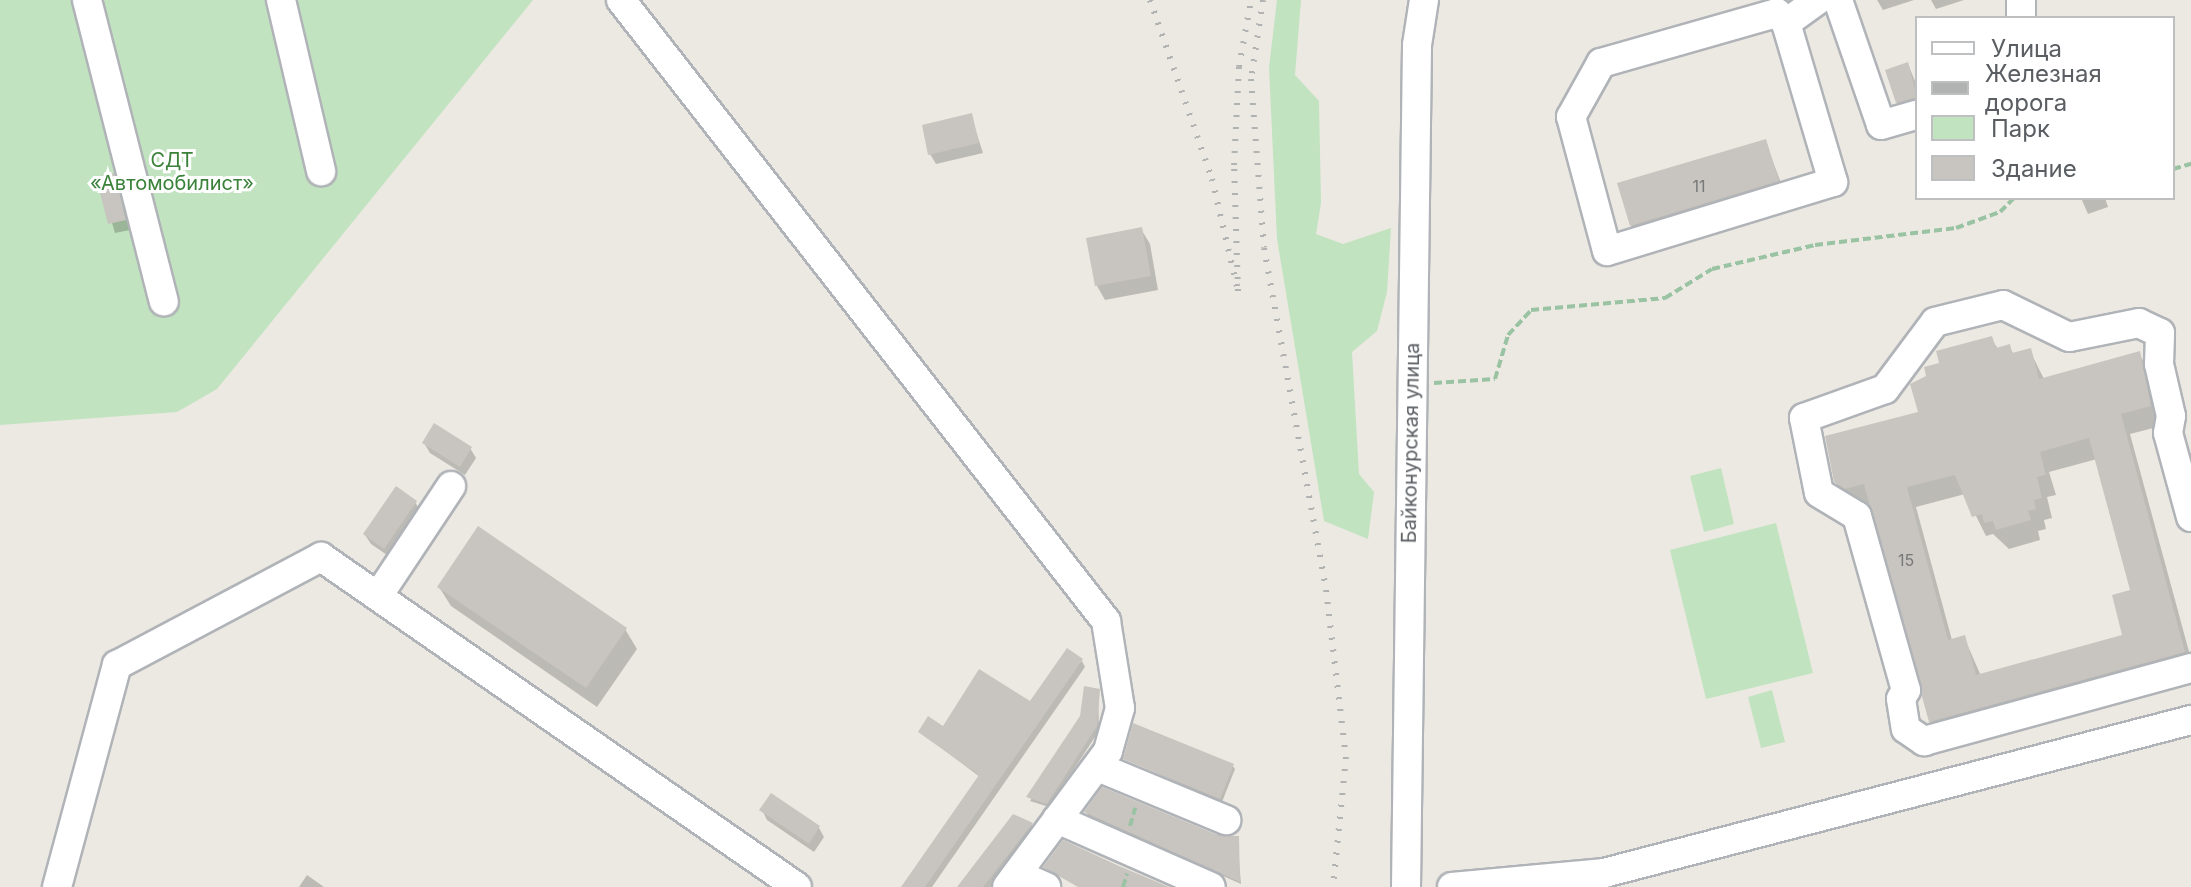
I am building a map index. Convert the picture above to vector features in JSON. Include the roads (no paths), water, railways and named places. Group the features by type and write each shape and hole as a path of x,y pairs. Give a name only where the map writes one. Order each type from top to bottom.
{"street":[{"path":"87,0 164,301"},
{"path":"281,0 321,171"},
{"path":"621,0 1077,577 1106,621 1120,708 1098,767 1012,880 1046,887"},
{"name":"Байконурская улица","path":"1406,887 1417,45 1424,0"},
{"path":"1786,23 1818,0"},
{"path":"1838,0 1881,125 1915,116"},
{"path":"1777,13 1786,23 1833,182 1607,251 1571,117 1601,63 1777,13"},
{"path":"2191,517 2168,433 2171,416 2159,364 2160,333 2139,323 2069,337 2003,305 1935,322 1885,389 1804,418 1819,493 1857,516 1906,690 1901,699 1906,729 1924,741 2191,668"},
{"path":"378,596 451,486"},
{"path":"57,887 117,665 321,557 797,887"},
{"path":"1452,887 1604,873 2191,720"},
{"path":"1098,767 1226,820"},
{"path":"1057,819 1211,887"}],"railway":[{"path":"1150,0 1212,179 1238,291 1234,165 1239,67 1251,0"},
{"path":"1263,0 1251,79 1264,248 1326,590 1346,757 1333,887"}],"park label":[{"name":"СДТ «Автомобилист»","path":"172,172"}]}
